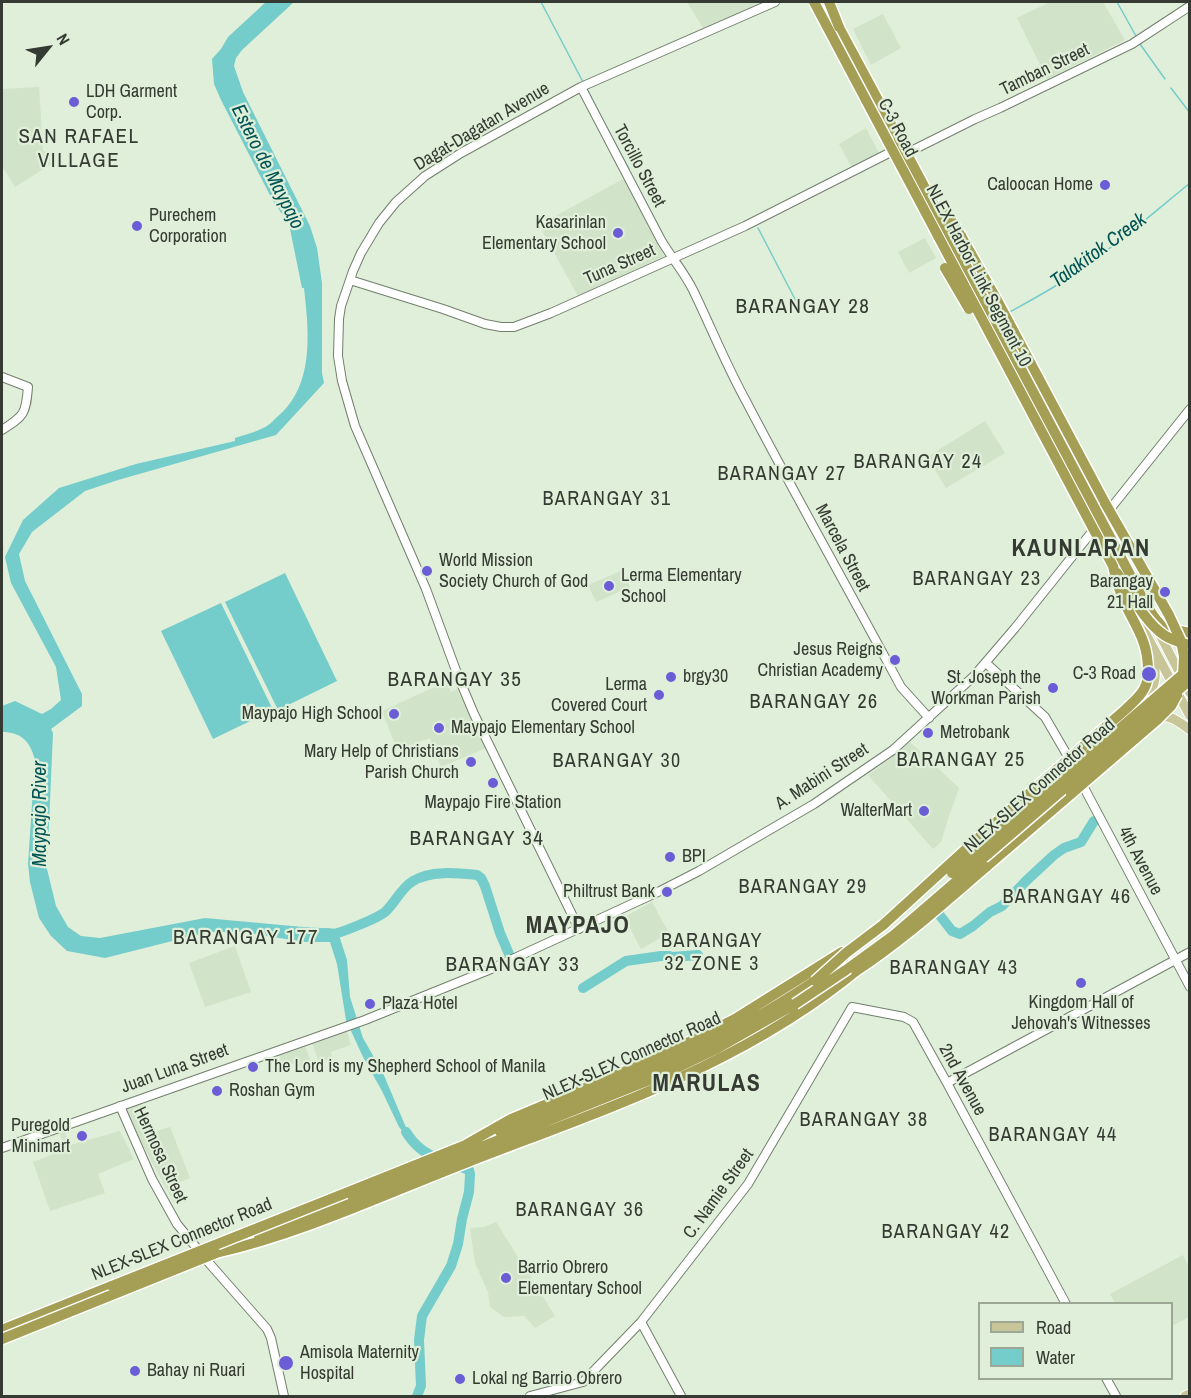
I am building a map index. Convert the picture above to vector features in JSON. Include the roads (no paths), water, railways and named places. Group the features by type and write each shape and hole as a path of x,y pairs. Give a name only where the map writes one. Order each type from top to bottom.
{"highway":[{"name":"NLEX Harbor Link Segment 10","path":"813,2 1113,566"},
{"name":"NLEX Harbor Link Segment 10","path":"828,2 839,27 1143,599 1155,615 1169,627 1190,633"},
{"path":"795,1004 831,986 873,959 920,923 1157,720 1171,706 1180,691 1184,674 1181,641 1169,615 1105,503 973,258 899,139"},
{"path":"945,267 984,335 1020,390"},
{"path":"1113,566 1135,601 1156,628 1164,635 1190,646"},
{"path":"815,981 846,953 883,925 986,831 1125,710 1144,689 1148,678 1145,646 1117,585 1113,566"},
{"path":"1143,602 1164,630 1190,640"},
{"path":"1174,676 1190,663"},
{"name":"NLEX-SLEX Connector Road","path":"2,1330 609,1088 688,1054 740,1028 864,947 1190,668"},
{"name":"NLEX-SLEX Connector Road","path":"2,1339 664,1074 718,1048 795,1004 901,929 1186,688"},
{"path":"467,1144 511,1119 658,1057 735,1019 810,973 869,935 954,867 1072,764"},
{"path":"216,1253 281,1236 643,1094 749,1044 848,978 1080,779"}],"main road":[{"name":"C-3 Road","path":"813,2 1022,395 1146,635 1174,676 1186,688 1189,715"},
{"name":"C-3 Road","path":"828,2 1101,518 1143,602 1174,676"},
{"name":"A. Mabini Street","path":"359,1022 512,960 646,898 699,871 787,820 869,768 929,718 986,663 1190,410"},
{"path":"1144,703 1155,683 1156,670 1146,635"},
{"path":"1072,764 1174,676"},
{"path":"1080,779 1186,688"},
{"path":"1146,722 1166,716 1177,720 1190,730"},
{"name":"Juan Luna Street","path":"2,1148 359,1022"},
{"path":"1185,1396 1190,1394"}],"street":[{"name":"Dagat-Dagatan Avenue","path":"579,929 474,714 426,589 355,426 342,381 338,356 341,306 361,253 379,223 406,192 425,176 461,153 580,87 775,2"},
{"name":"Tamban Street","path":"909,152 1137,41 1190,6"},
{"name":"Torcillo Street","path":"580,87 672,258"},
{"name":"Tuna Street","path":"350,280 488,325 514,327 551,313 759,219 891,152"},
{"name":"Marcela Street","path":"672,258 692,288 745,400 894,675 929,718"},
{"path":"2,376 28,387 27,402 22,416 2,430"},
{"name":"4th Avenue","path":"986,663 1037,709 1051,727 1190,987"},
{"path":"947,1083 1190,952"},
{"name":"2nd Avenue","path":"852,1007 909,1019 913,1022 1065,1302"},
{"name":"C. Namie Street","path":"530,1396 584,1381 641,1322 748,1184 852,1007"},
{"name":"Hermosa Street","path":"120,1106 152,1179 177,1224 267,1329 284,1396"},
{"path":"641,1322 681,1396"},
{"path":"1107,1380 1116,1396"}],"water":[{"name":"Estero de Maypajo","path":"266,2 294,2 242,50 234,66 243,92 310,226 317,248 322,283 324,383 276,435 85,491 32,532 19,554 25,581 82,694 82,706 51,729 53,733 47,869 56,906 68,927 81,936 100,938 205,918 337,929 347,960 350,997 363,1038 383,1073 413,1144 399,1127 346,1020 337,964 330,942 305,942 241,932 208,932 105,958 67,951 51,936 39,918 28,864 35,760 24,739 9,732 2,732 2,706 15,701 42,714 61,700 56,667 11,583 5,557 23,520 59,488 136,464 235,441 235,438 255,432 271,423 289,405 298,391 303,375 308,340 304,288 302,288 289,224 273,201 214,84 212,59 228,37"},
{"path":"285,573 337,681 278,710 225,602"},
{"path":"221,603 273,710 213,739 161,631"}],"waterway":[{"path":"541,2 583,82"},
{"path":"1117,2 1136,36"},
{"path":"1140,44 1165,79"},
{"path":"586,87 599,113"},
{"path":"1171,88 1190,113"},
{"path":"600,115 629,169"},
{"path":"633,178 662,233"},
{"name":"Talakitok Creek","path":"1008,313 1092,262 1190,183"},
{"path":"758,228 796,301"},
{"path":"938,913 952,931 960,934 1002,906 1054,855 1064,848 1081,842 1094,821"},
{"path":"325,933 338,933 381,915 405,888 420,878 444,873 477,875 485,886 509,954"},
{"path":"583,988 626,961 661,956 698,955"},
{"name":"Maypajo River","path":"406,1132 420,1148 439,1159"},
{"name":"Maypajo River","path":"417,1396 421,1386 419,1340 422,1316 451,1266 469,1192 469,1170 454,1164"}],"place":[{"name":"LDH Garment Corp.","path":"74,102"},
{"name":"Caloocan Home","path":"1105,185"},
{"name":"Purechem Corporation","path":"137,226"},
{"name":"Kasarinlan Elementary School","path":"618,233"},
{"name":"World Mission Society Church of God","path":"427,571"},
{"name":"Lerma Elementary School","path":"609,586"},
{"name":"Barangay 21 Hall","path":"1165,592"},
{"name":"Jesus Reigns Christian Academy","path":"895,660"},
{"name":"C-3 Road","path":"1149,674"},
{"name":"brgy30","path":"671,677"},
{"name":"St. Joseph the Workman Parish","path":"1053,688"},
{"name":"Lerma Covered Court","path":"659,695"},
{"name":"Maypajo High School","path":"394,714"},
{"name":"Maypajo Elementary School","path":"439,728"},
{"name":"Metrobank","path":"928,733"},
{"name":"Mary Help of Christians Parish Church","path":"471,762"},
{"name":"Maypajo Fire Station","path":"493,783"},
{"name":"WalterMart","path":"924,811"},
{"name":"BPI","path":"670,857"},
{"name":"Philtrust Bank","path":"667,892"},
{"name":"Kingdom Hall of Jehovah's Witnesses","path":"1081,983"},
{"name":"Plaza Hotel","path":"370,1004"},
{"name":"The Lord is my Shepherd School of Manila","path":"253,1067"},
{"name":"Roshan Gym","path":"217,1091"},
{"name":"Puregold Minimart","path":"82,1136"},
{"name":"Barrio Obrero Elementary School","path":"506,1278"},
{"name":"Amisola Maternity Hospital","path":"286,1363"},
{"name":"Bahay ni Ruari","path":"135,1371"},
{"name":"Lokal ng Barrio Obrero","path":"460,1379"}],"district":[{"name":"SAN RAFAEL VILLAGE","path":"79,149"},
{"name":"BARANGAY 28","path":"803,307"},
{"name":"BARANGAY 24","path":"918,463"},
{"name":"BARANGAY 27","path":"782,475"},
{"name":"BARANGAY 31","path":"607,500"},
{"name":"KAUNLARAN","path":"1081,550"},
{"name":"BARANGAY 23","path":"977,580"},
{"name":"BARANGAY 35","path":"455,680"},
{"name":"BARANGAY 26","path":"814,703"},
{"name":"BARANGAY 25","path":"961,761"},
{"name":"BARANGAY 30","path":"617,762"},
{"name":"BARANGAY 34","path":"477,839"},
{"name":"BARANGAY 29","path":"803,888"},
{"name":"BARANGAY 46","path":"1067,898"},
{"name":"MAYPAJO","path":"578,927"},
{"name":"BARANGAY 177","path":"246,938"},
{"name":"BARANGAY 32 ZONE 3","path":"712,954"},
{"name":"BARANGAY 33","path":"513,965"},
{"name":"BARANGAY 43","path":"954,969"},
{"name":"MARULAS","path":"707,1085"},
{"name":"BARANGAY 38","path":"864,1121"},
{"name":"BARANGAY 44","path":"1053,1136"},
{"name":"BARANGAY 36","path":"580,1211"},
{"name":"BARANGAY 42","path":"946,1233"}]}
